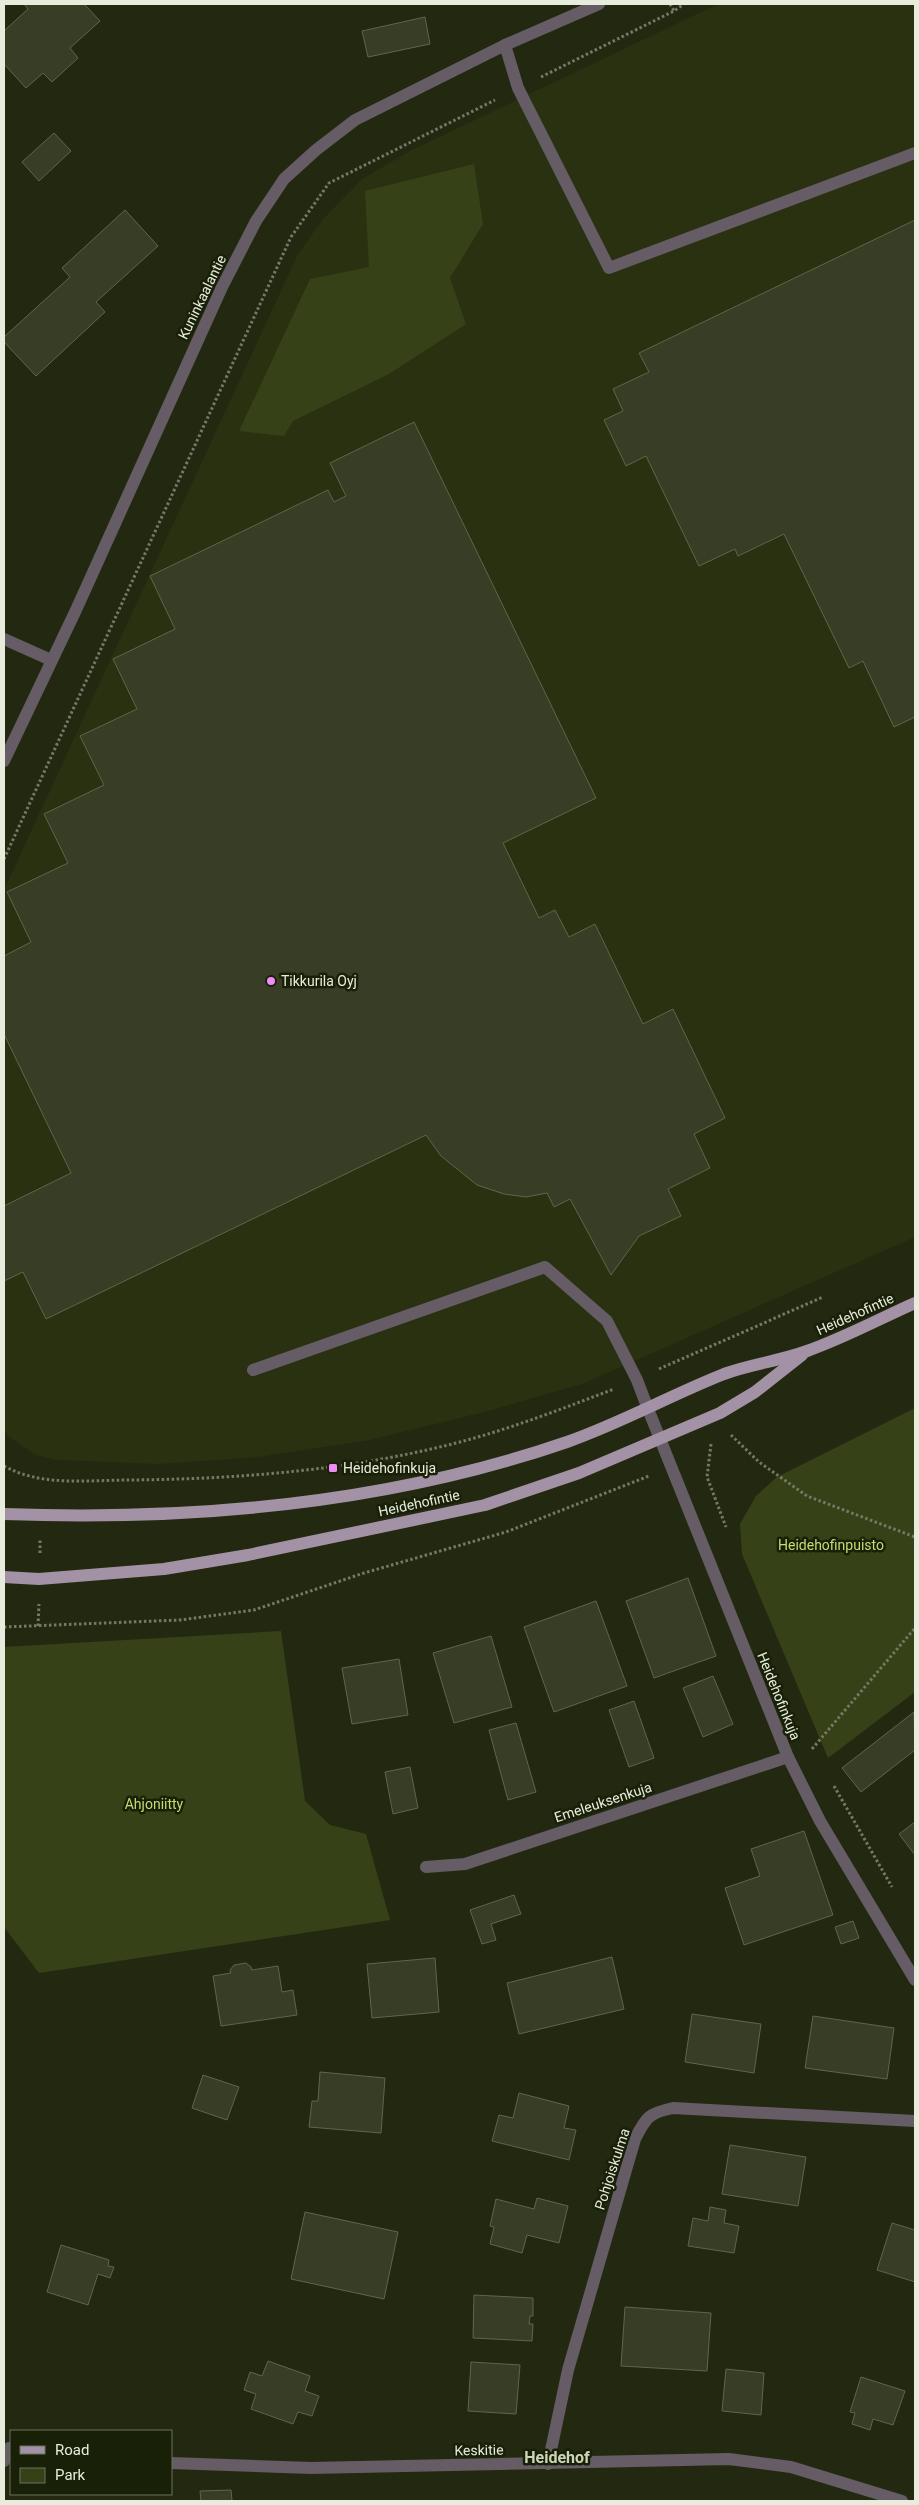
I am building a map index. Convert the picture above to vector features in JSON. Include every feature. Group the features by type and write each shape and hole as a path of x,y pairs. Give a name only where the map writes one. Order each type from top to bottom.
{"main road":[{"name":"Heidehofintie","path":"4,1514 41,1515 208,1511 318,1501 443,1478 567,1442 648,1409 706,1381 742,1367 806,1352 915,1303"},
{"name":"Heidehofintie","path":"4,1578 39,1579 164,1569 248,1555 485,1505 579,1473 661,1440 720,1413 755,1392 806,1352"}],"street":[{"name":"Kuninkaalantie","path":"4,761 76,610 222,287 256,221 284,179 316,150 355,120 505,45 599,4"},
{"path":"505,45 518,88 609,268 915,153"},
{"path":"4,640 51,660"},
{"name":"Heidehofinkuja","path":"253,1370 545,1267 607,1320 637,1380 788,1757 820,1820 915,1980"},
{"name":"Emeleuksenkuja","path":"426,1867 465,1864 788,1757"},
{"name":"Pohjoiskulma","path":"548,2464 568,2370 635,2139 644,2121 654,2112 673,2108 915,2122"},
{"path":"4,2461 8,2447"},
{"name":"Keskitie","path":"172,2463 311,2468 729,2459 791,2467 902,2501"}],"path":[{"path":"670,4 674,11"},
{"path":"4,859 290,237 329,183 674,11 684,4"},
{"path":"693,1353 823,1296"},
{"path":"4,1466 42,1481 192,1479 273,1474 333,1468 460,1442 555,1411"},
{"path":"730,1434 759,1462 807,1496 915,1538"},
{"path":"712,1444 707,1477 727,1530"},
{"path":"4,1627 180,1620 254,1610 364,1573 506,1532 590,1500"},
{"path":"812,1749 915,1628"},
{"path":"808,1740 817,1757"},
{"path":"832,1783 896,1893"}],"shaded area":[{"path":"718,4 915,4 915,1237 582,1384 488,1411 370,1440 258,1457 158,1464 57,1460 36,1455 9,1437 4,1429 4,890 297,256 322,220 362,179 410,151"}],"green space":[{"path":"474,164 483,224 450,278 466,324 389,374 293,421 284,436 239,431 310,279 369,267 365,191"},
{"name":"Heidehofinpuisto","path":"915,1408 915,1692 828,1758 742,1554 740,1524 756,1496 777,1477"},
{"name":"Ahjoniitty","path":"281,1631 305,1801 330,1825 366,1834 390,1920 39,1973 4,1927 4,1647"}],"building":[{"path":"24,4 87,4 85,5 100,21 70,48 78,58 52,82 43,73 26,88 4,64 4,31 28,9"},
{"path":"425,17 430,44 368,57 362,31"},
{"path":"54,133 71,151 39,181 22,162"},
{"path":"125,210 158,246 96,302 105,312 36,376 4,342 4,337 70,277 62,268"},
{"path":"915,220 915,717 894,727 863,661 849,668 784,534 738,556 735,549 699,566 646,456 626,466 604,420 623,411 613,389 649,372 639,353"},
{"path":"414,422 596,798 503,843 539,918 555,910 569,937 595,924 643,1024 673,1009 725,1118 694,1134 710,1168 668,1189 681,1216 639,1236 611,1275 570,1199 554,1207 547,1193 526,1197 504,1194 477,1185 441,1156 426,1135 46,1319 23,1272 4,1281 4,1206 71,1173 4,1034 4,956 31,942 7,892 68,863 44,814 104,785 80,736 137,709 113,659 175,629 150,576 328,490 334,502 346,496 330,463"},
{"path":"688,1578 716,1656 654,1678 626,1601"},
{"path":"596,1601 627,1686 554,1712 524,1627"},
{"path":"491,1636 512,1707 454,1723 433,1653"},
{"path":"399,1659 408,1715 352,1724 342,1668"},
{"path":"713,1676 733,1724 703,1737 683,1688"},
{"path":"634,1701 654,1758 629,1767 609,1710"},
{"path":"914,1712 915,1750 861,1792 842,1768"},
{"path":"516,1723 536,1792 508,1800 489,1730"},
{"path":"410,1767 418,1808 393,1814 385,1772"},
{"path":"915,1822 915,1855 899,1834"},
{"path":"804,1831 833,1915 744,1945 725,1888 760,1876 751,1849"},
{"path":"514,1895 521,1914 491,1924 496,1940 482,1944 470,1910"},
{"path":"853,1921 859,1938 841,1944 835,1927"},
{"path":"612,1957 624,2009 519,2034 507,1983"},
{"path":"435,1958 439,2012 372,2018 367,1964"},
{"path":"246,1963 252,1970 278,1966 282,1992 293,1990 297,2015 221,2026 213,1976 231,1973 230,1970 234,1965"},
{"path":"692,2014 761,2024 754,2073 685,2062"},
{"path":"813,2016 894,2028 887,2079 805,2068"},
{"path":"320,2072 385,2078 381,2133 309,2127 312,2101 318,2101"},
{"path":"203,2075 239,2087 227,2120 192,2108"},
{"path":"519,2093 569,2106 564,2128 576,2130 569,2160 492,2141 499,2115 513,2118"},
{"path":"730,2145 806,2157 798,2206 722,2194"},
{"path":"537,2198 568,2206 559,2243 527,2235 522,2253 490,2244 494,2227 490,2226 496,2199 534,2209"},
{"path":"710,2207 726,2210 724,2223 739,2226 734,2253 688,2246 693,2218 708,2221"},
{"path":"305,2212 398,2232 384,2299 291,2279"},
{"path":"892,2223 915,2230 915,2282 877,2270"},
{"path":"61,2245 109,2260 108,2266 114,2267 110,2278 98,2274 88,2305 47,2292"},
{"path":"474,2295 533,2298 533,2316 530,2316 529,2324 533,2324 532,2341 473,2338"},
{"path":"625,2307 711,2313 707,2371 621,2366"},
{"path":"268,2361 310,2376 305,2391 319,2396 312,2416 298,2412 293,2424 251,2409 256,2394 244,2390 250,2372 262,2376"},
{"path":"471,2362 520,2365 516,2414 468,2411"},
{"path":"726,2369 764,2373 761,2415 722,2411"},
{"path":"861,2377 905,2391 893,2425 873,2419 870,2430 852,2424 855,2413 850,2412"},
{"path":"231,2490 232,2501 201,2501 200,2491"}],"place":[{"name":"Tikkurila Oyj","path":"271,981"},
{"name":"Heidehofinkuja","path":"333,1468"}],"district":[{"name":"Heidehof","path":"557,2457"}]}
